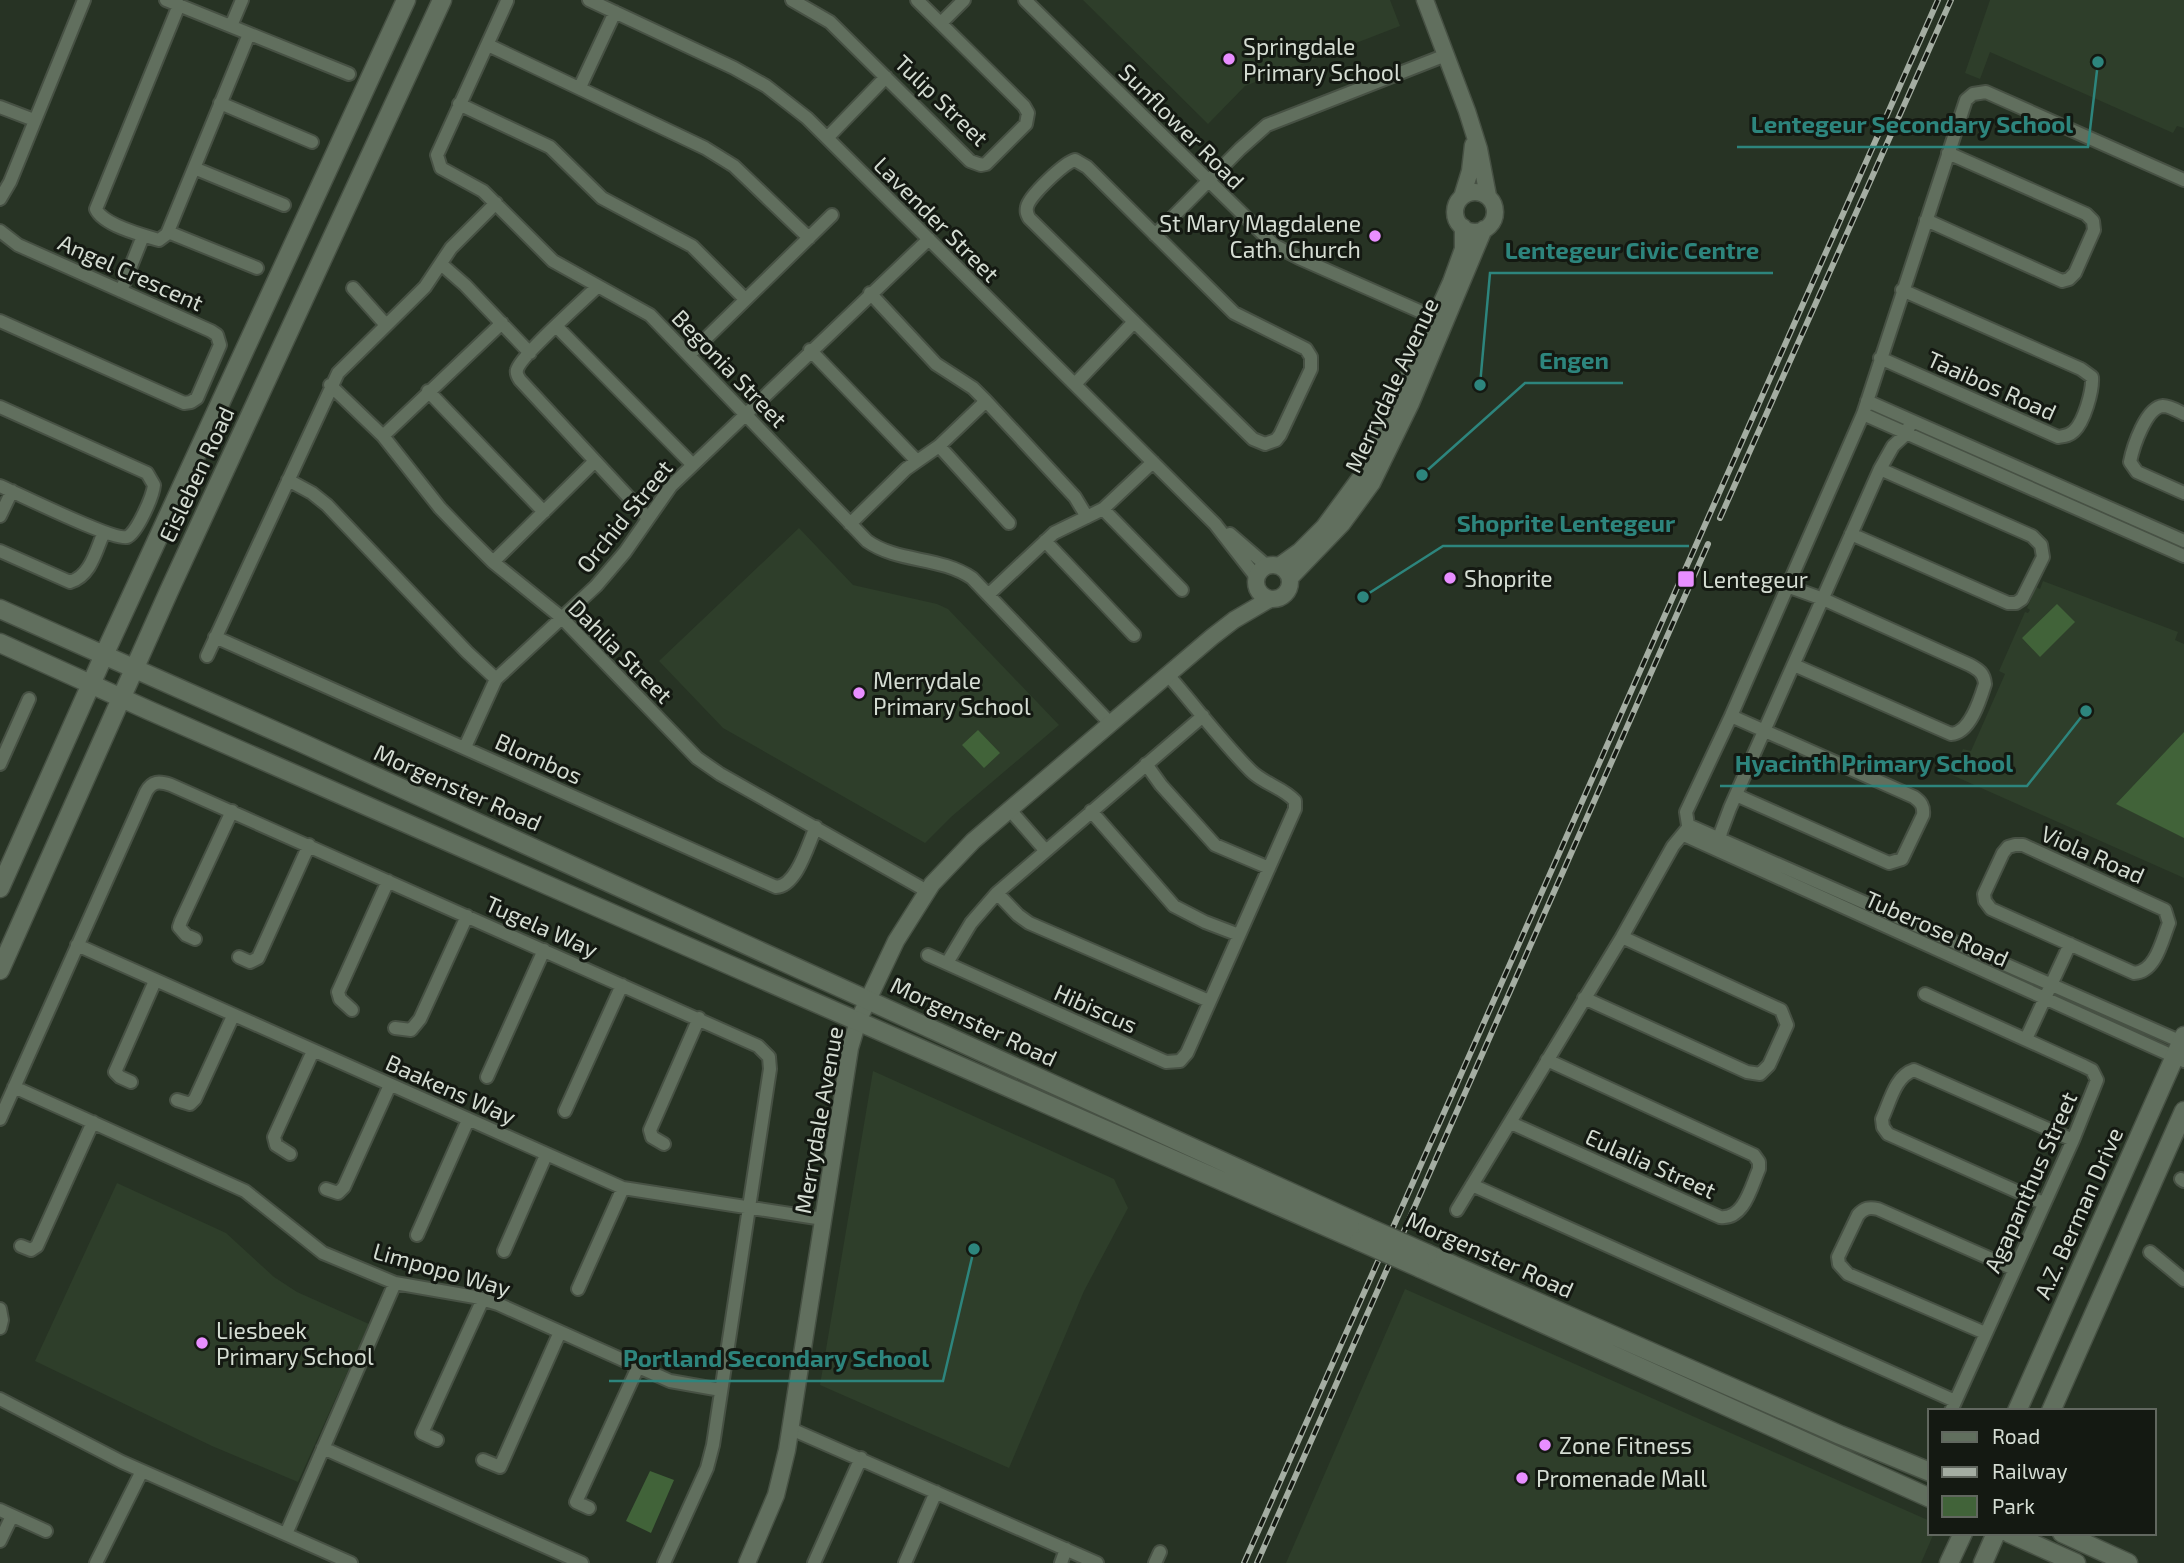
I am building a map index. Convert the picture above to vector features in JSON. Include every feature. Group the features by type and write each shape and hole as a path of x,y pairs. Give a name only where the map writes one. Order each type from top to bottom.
{"main road":[{"name":"Eisleben Road","path":"0,888 104,655 406,0"},
{"name":"Eisleben Road","path":"0,970 134,668 442,0"},
{"name":"Morgenster Road","path":"0,609 867,999 1363,1234"},
{"name":"Morgenster Road","path":"0,643 858,1021 1424,1261 1928,1497"},
{"name":"A.Z. Berman Drive","path":"2018,1409 2182,1048"},
{"path":"2052,1409 2184,1111"},
{"name":"Morgenster Road","path":"1424,1261 1928,1471"},
{"path":"1949,1563 1962,1535"},
{"path":"1983,1563 1995,1535"},
{"path":"2013,1535 2076,1563"},
{"path":"2066,1535 2128,1563"}],"street":[{"path":"0,199 10,181 83,0"},
{"path":"166,0 349,74"},
{"path":"231,26 242,0"},
{"name":"Lavender Street","path":"589,0 734,68 757,81 807,118 1270,575"},
{"name":"Tulip Street","path":"792,0 830,22 970,161 981,165 990,161 1026,124 1028,113 918,0"},
{"path":"941,23 964,0"},
{"name":"Sunflower Road","path":"1025,0 1274,245 1435,318"},
{"path":"1425,0 1465,103 1479,149 1488,196 1493,202 1495,212 1492,222 1484,229 1474,231 1463,227 1456,213 1472,161 1474,137"},
{"name":"Begonia Street","path":"507,1 437,155 444,172 483,191 553,261 650,315 874,546 897,555 951,567 972,578 1111,724"},
{"path":"178,5 96,209 104,220 143,236 159,240 166,236 249,34"},
{"path":"580,87 615,12"},
{"path":"488,45 677,132 724,159 809,238"},
{"path":"1155,235 1267,125 1446,55"},
{"path":"827,138 886,77"},
{"path":"1457,1210 1622,937 1673,846 1686,830 1686,812 1731,716 1865,407 1964,104 1973,94 1986,92 2184,180"},
{"path":"220,103 312,142"},
{"path":"459,104 550,147 602,198 692,246 745,299"},
{"path":"0,107 34,120"},
{"path":"1926,220 2062,281 2075,273 2094,230 2093,221 2086,214 1948,153"},
{"path":"1075,160 1087,167 1155,235 1234,313 1306,349 1311,357 1311,369 1276,440 1265,444 1253,439 1033,223 1027,215 1027,206 1065,164 1075,160"},
{"path":"194,168 284,205"},
{"path":"1462,197 1472,192 1488,196"},
{"path":"207,656 330,385 344,365 425,287 451,248 496,203"},
{"path":"689,355 832,215"},
{"name":"Merrydale Avenue","path":"1388,437 1463,249 1463,227"},
{"name":"Merrydale Avenue","path":"1234,620 1270,575 1300,551 1332,518 1388,437 1484,229"},
{"name":"Angel Crescent","path":"0,231 18,245 217,335 220,349 194,400 187,403 0,321"},
{"path":"168,232 257,268"},
{"path":"121,290 143,236"},
{"name":"Orchid Street","path":"465,747 496,679 596,586 671,486 929,239"},
{"path":"441,264 465,285 530,353"},
{"path":"598,286 517,369 520,380 648,518"},
{"path":"353,288 386,325"},
{"name":"Taaibos Road","path":"1880,358 2058,437 2068,436 2076,430 2093,390 2092,377 2081,369 1902,290"},
{"path":"870,293 936,364 973,388 986,401 1070,491 1087,517"},
{"path":"383,436 502,323"},
{"path":"1075,384 1133,323"},
{"path":"557,327 692,464"},
{"path":"810,351 917,461"},
{"name":"Dahlia Street","path":"330,385 383,436 440,508 493,562 561,617 697,758 720,774 927,891"},
{"path":"428,391 544,512"},
{"path":"850,524 986,401"},
{"path":"2184,414 2161,406 2154,409 2148,415 2130,462 2137,472 2184,493"},
{"path":"0,407 147,473 153,480 154,491 135,529 127,537 116,537 6,489 0,516"},
{"path":"1865,407 2184,556"},
{"path":"1719,845 1722,827 1880,469 1893,446 1909,427"},
{"path":"1909,427 2184,541"},
{"path":"939,446 1009,523"},
{"path":"493,562 596,461"},
{"path":"988,594 1045,541 1064,527 1103,509 1153,462"},
{"path":"1851,534 2007,603 2016,603 2022,599 2043,557 2042,545 2032,537 1880,469"},
{"path":"288,480 327,505 496,679"},
{"path":"1103,509 1182,590"},
{"path":"0,551 70,582 81,578 87,570 104,532"},
{"path":"1045,541 1134,635"},
{"path":"1270,575 1261,594 1270,599"},
{"name":"Merrydale Avenue","path":"747,1563 783,1473 845,1074 858,1021 896,941 927,891 960,854 1234,620 1270,599 1278,599 1287,593 1270,575"},
{"path":"1787,586 1823,599 1970,665 1984,677 1982,693 1965,728 1958,734 1951,734 1794,665"},
{"name":"Blombos","path":"215,637 776,887 786,885 793,878 816,827"},
{"name":"Hibiscus","path":"928,955 1166,1062 1180,1061 1187,1053 1295,809 1295,801 1290,795 1269,785 1252,772 1168,676"},
{"path":"0,764 29,699"},
{"path":"947,963 971,923 997,893 1203,716"},
{"path":"1731,716 1914,797 1924,808 1902,859 1889,863 1736,795"},
{"path":"1146,764 1161,785 1215,845 1269,868"},
{"name":"Tugela Way","path":"77,945 146,792 152,783 171,785 699,1018 754,1043 766,1052 770,1061 707,1468 664,1563"},
{"path":"1010,810 1045,850"},
{"path":"195,939 181,932 179,927 232,811"},
{"path":"1091,811 1174,906 1239,935"},
{"name":"Tuberose Road","path":"1686,830 2045,999 2182,1048"},
{"path":"239,957 250,962 258,958 310,845"},
{"name":"Tuberose Road","path":"1719,845 2052,984 2182,1048"},
{"name":"Viola Road","path":"2023,845 2158,906 2168,916 2169,923 2153,961 2142,972 2134,973 2070,944 1990,909 1984,894 2008,847 2023,845"},
{"path":"352,1010 340,999 338,992 388,881"},
{"path":"997,893 1029,923 1209,1001"},
{"path":"395,1028 411,1030 420,1019 467,916"},
{"path":"1584,998 1747,1072 1760,1074 1769,1065 1787,1025 1781,1010 1622,937"},
{"path":"2026,1039 2070,944"},
{"path":"0,1119 77,945"},
{"name":"Baakens Way","path":"77,945 623,1188 823,1219"},
{"path":"487,1077 544,950"},
{"path":"131,1082 115,1072 155,981"},
{"path":"565,1111 622,985"},
{"name":"Agapanthus Street","path":"1472,1185 1953,1406 2073,1140 2096,1085 2096,1076 2084,1066 1925,994"},
{"path":"177,1100 187,1104 195,1100 233,1016"},
{"path":"664,1144 652,1137 650,1130 699,1018"},
{"path":"290,1154 276,1145 274,1137 313,1051"},
{"name":"Eulalia Street","path":"1511,1123 1720,1217 1732,1217 1740,1210 1759,1169 1759,1162 1754,1155 1547,1060"},
{"path":"2043,1203 1888,1134 1882,1119 1900,1079 1905,1073 1914,1070 2073,1140"},
{"path":"326,1189 338,1192 345,1187 390,1085"},
{"name":"Limpopo Way","path":"14,1087 245,1191 319,1251 395,1283 483,1299 680,1384 721,1390"},
{"path":"417,1235 468,1120"},
{"path":"21,1246 31,1250 37,1246 93,1122"},
{"path":"504,1251 546,1155"},
{"path":"578,1289 623,1188"},
{"path":"1984,1333 1848,1274 1839,1265 1838,1257 1858,1215 1863,1209 1870,1208 1878,1209 2014,1269"},
{"path":"2150,1252 2184,1280"},
{"path":"286,1534 395,1283"},
{"path":"437,1440 422,1433 483,1299"},
{"path":"0,1308 0,1328"},
{"path":"483,1460 500,1467 560,1332"},
{"path":"589,1508 576,1502 638,1367"},
{"path":"0,1399 142,1471 351,1563"},
{"path":"791,1429 1097,1563"},
{"path":"323,1448 582,1563"},
{"path":"814,1563 860,1458"},
{"path":"96,1563 142,1471"},
{"path":"905,1563 936,1492"},
{"path":"0,1541 6,1513 46,1531"},
{"path":"1061,1563 1066,1549"}],"shaded area":[{"name":"Springdale Primary School","path":"1083,0 1390,0 1400,26 1245,86 1208,124"},
{"path":"1990,0 2184,0 2184,128 2177,126 2173,133 1990,52 1980,79 1965,73"},
{"name":"Merrydale Primary School","path":"799,528 853,585 937,604 948,609 1059,725 951,817 925,843 723,728 659,661"},
{"path":"2043,581 2178,632 2175,640 2184,644 2184,878 1952,775 1963,749 1971,751 2005,674 1999,671 2025,612 2030,610 2027,608 2036,587 2040,589"},
{"path":"873,1071 1114,1179 1128,1208 1084,1291 1009,1468 820,1385"},
{"name":"Liesbeek Primary School","path":"117,1183 226,1233 274,1277 297,1292 369,1324 298,1482 212,1446 35,1361"},
{"path":"1405,1289 1928,1520 1928,1535 1933,1535 1921,1563 1286,1563"}],"green space":[{"path":"2057,604 2075,622 2040,657 2022,638"},
{"path":"978,730 1000,753 984,768 962,745"},
{"path":"2184,732 2184,838 2116,804"},
{"path":"650,1471 674,1480 651,1533 626,1521"}],"railway":[{"path":"1244,1563 1938,0"},
{"path":"1720,518 1951,0"},
{"path":"1257,1563 1708,544"}],"place":[{"name":"Springdale Primary School","path":"1229,59"},
{"name":"Lentegeur Secondary School","path":"2098,62"},
{"name":"St Mary Magdalene Cath. Church","path":"1375,236"},
{"name":"Lentegeur Civic Centre","path":"1480,385"},
{"name":"Engen","path":"1422,475"},
{"name":"Shoprite","path":"1450,578"},
{"name":"Lentegeur","path":"1686,579"},
{"name":"Shoprite Lentegeur","path":"1363,597"},
{"name":"Merrydale Primary School","path":"859,693"},
{"name":"Hyacinth Primary School","path":"2086,711"},
{"name":"Portland Secondary School","path":"974,1249"},
{"name":"Liesbeek Primary School","path":"202,1343"},
{"name":"Zone Fitness","path":"1545,1445"},
{"name":"Promenade Mall","path":"1522,1478"}]}
